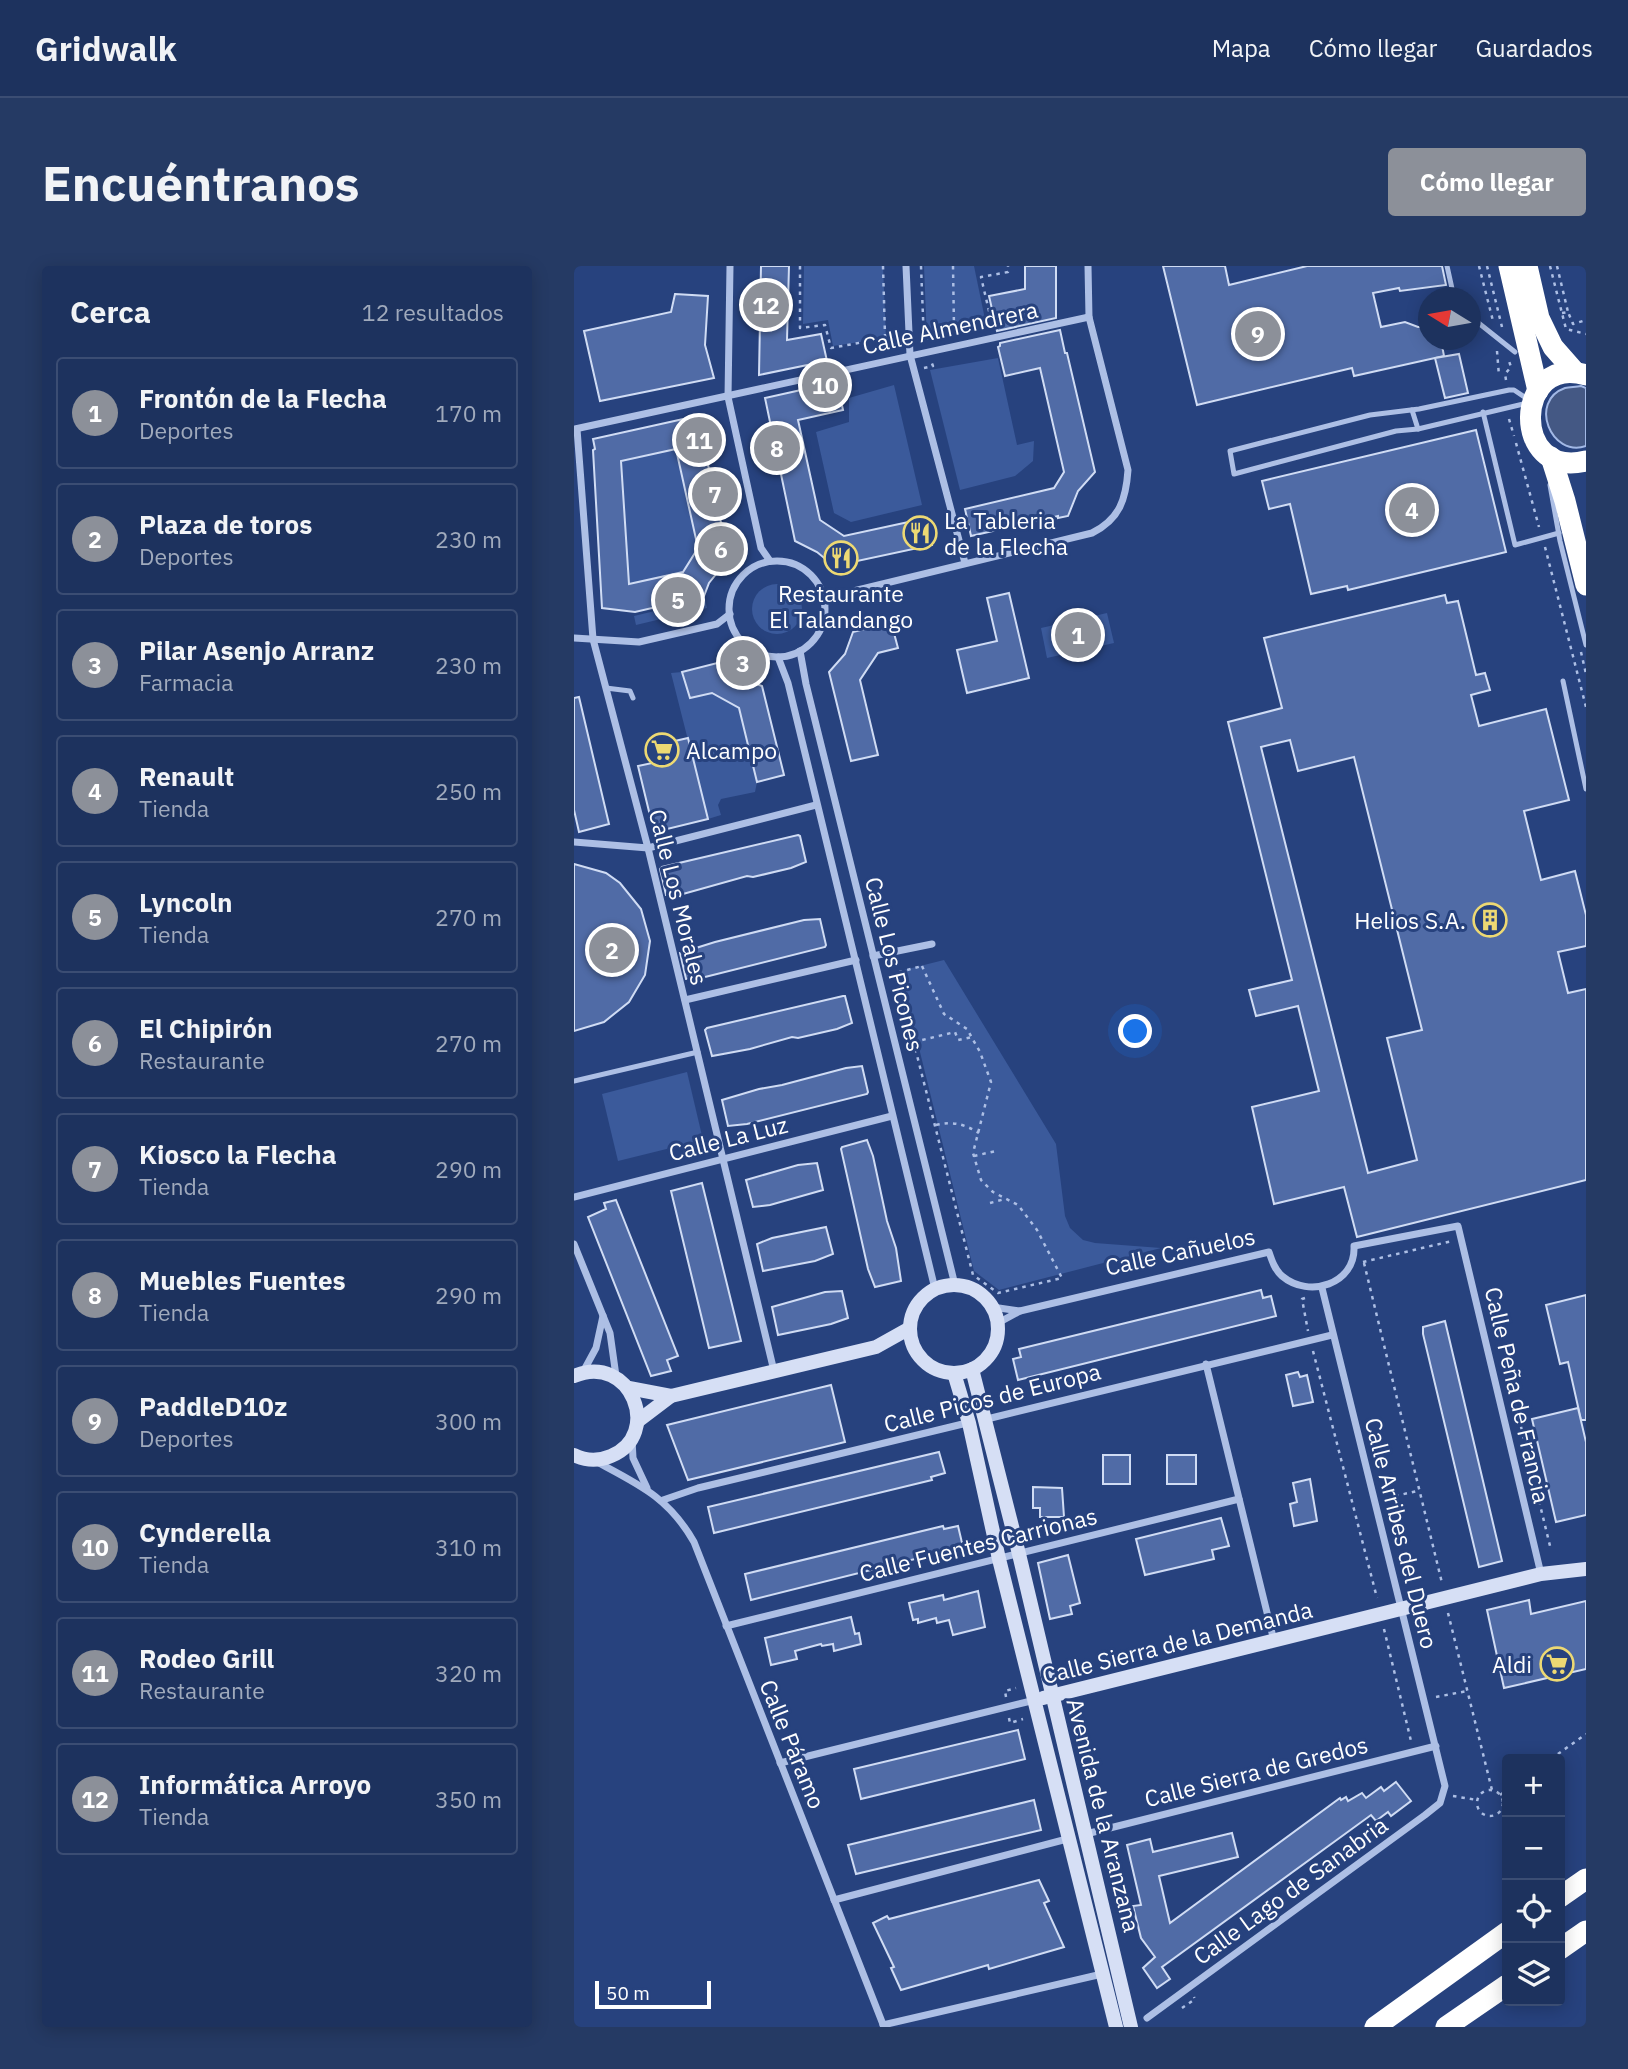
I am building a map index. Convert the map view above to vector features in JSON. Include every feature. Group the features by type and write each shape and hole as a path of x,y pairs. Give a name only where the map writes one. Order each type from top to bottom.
{"highway":[{"path":"1509,266 1535,396"},
{"path":"1527,266 1539,318 1553,347 1581,374"},
{"path":"1581,374 1560,374 1550,379 1535,396 1529,418 1534,440 1565,501 1586,585"},
{"path":"1547,462 1576,464 1586,461"},
{"path":"1565,1894 1586,1879"},
{"path":"1565,1946 1586,1931"},
{"path":"1375,2027 1502,1936"},
{"path":"1446,2027 1502,1988"}],"street":[{"path":"730,266 728,397 761,548 758,565"},
{"path":"906,266 910,355 965,563"},
{"path":"825,603 836,596 1092,533 1108,525 1126,493 1128,470 1089,317 1088,266"},
{"name":"Calle Almendrera","path":"576,429 1089,317"},
{"name":"Calle Los Morales","path":"576,429 593,639 648,848 774,1371"},
{"path":"761,548 770,561"},
{"path":"770,561 789,562 799,566 816,580 825,603 822,625 816,637 800,651 778,657 757,652 747,646 733,627 730,614 732,595 741,577 758,565 770,561"},
{"path":"822,591 836,596"},
{"path":"717,624 730,614"},
{"path":"574,638 639,642 717,624 733,627"},
{"name":"Calle Los Picones","path":"800,651 955,1285"},
{"name":"Calle Los Picones","path":"778,657 788,683 935,1289"},
{"path":"574,842 648,848 816,805"},
{"path":"873,956 932,944"},
{"path":"685,1000 856,960"},
{"name":"Calle La Luz","path":"574,1197 892,1116"},
{"name":"Calle Peña de Francia","path":"1322,1288 1334,1283 1345,1272 1355,1256 1354,1246 1458,1226 1541,1574"},
{"path":"574,1244 610,1333 616,1377"},
{"name":"Calle Cañuelos","path":"998,1323 1020,1311 1269,1252 1282,1276 1298,1285 1322,1288"},
{"path":"955,1285 969,1287 979,1293 992,1307 998,1323 992,1352 972,1369 954,1373 934,1368 924,1361 914,1348 910,1328 917,1305 925,1296 935,1289 955,1285"},
{"name":"Calle Arribes del Duero","path":"1322,1288 1436,1746 1444,1790"},
{"name":"Calle Cañuelos","path":"992,1307 1020,1311"},
{"path":"579,1374 596,1348 603,1316"},
{"path":"638,1421 671,1396 883,1345 910,1328"},
{"name":"Calle Picos de Europa","path":"663,1500 698,1488 1332,1335"},
{"path":"883,1345 914,1348"},
{"path":"1206,1364 1274,1642"},
{"name":"Avenida de la Aranzana","path":"972,1369 1130,2027"},
{"path":"579,1374 600,1371 616,1377 629,1388 636,1404 638,1421 632,1438 633,1458 647,1489"},
{"name":"Avenida de la Aranzana","path":"954,1373 969,1423 999,1559 1116,2027"},
{"path":"629,1388 671,1396"},
{"path":"574,1455 593,1460 616,1454 632,1438"},
{"name":"Calle Páramo","path":"593,1460 663,1500 682,1521 694,1542 884,2026"},
{"name":"Calle Fuentes Carrionas","path":"726,1626 1239,1499"},
{"name":"Calle Sierra de la Demanda","path":"780,1763 1541,1574 1586,1569"},
{"name":"Calle Sierra de Gredos","path":"1085,1834 1436,1746"},
{"name":"Calle Lago de Sanabria","path":"1147,2018 1425,1815 1440,1803 1444,1790"},
{"path":"834,1900 1068,1839"},
{"path":"884,2026 1102,1974"}],"lane":[{"path":"1447,266 1452,287"},
{"path":"1481,325 1515,352"},
{"path":"1509,390 1535,396 1418,429 1396,431 1234,474 1230,451 1370,415 1412,410 1509,390"},
{"path":"1412,410 1418,429"},
{"path":"1483,412 1515,545 1559,533"},
{"path":"1547,462 1559,533 1586,645"},
{"path":"1563,681 1586,789"},
{"path":"606,688 630,691 633,698"},
{"path":"574,1081 698,1052"}],"path":[{"path":"800,266 800,328 825,325 831,348 886,338 883,266"},
{"path":"921,266 924,343"},
{"path":"953,266 954,327 990,317"},
{"path":"986,332 994,330 981,277 1008,272 1008,266"},
{"path":"1479,266 1497,339"},
{"path":"1487,266 1503,333"},
{"path":"1550,266 1566,329 1586,334"},
{"path":"1557,266 1573,324 1586,320"},
{"path":"1561,313 1568,312"},
{"path":"1505,374 1511,367"},
{"path":"1508,415 1586,707"},
{"path":"922,966 944,1014 967,1029 972,1037 991,1082 974,1156 981,1180 993,1192 1018,1205 1037,1230 1062,1278 998,1293 973,1275 896,973 922,966"},
{"path":"914,1042 955,1032 958,1041 972,1037"},
{"path":"935,1125 946,1122 964,1124 979,1133"},
{"path":"974,1156 996,1151"},
{"path":"990,1203 1005,1199"},
{"path":"1363,1262 1452,1241"},
{"path":"1515,1402 1550,1546 1535,1549"},
{"path":"1387,1498 1418,1491"},
{"path":"1446,1599 1492,1790"},
{"path":"1382,1614 1413,1752"},
{"path":"1424,1700 1467,1691"},
{"path":"1557,1754 1586,1734"},
{"path":"1444,1790 1477,1800"},
{"path":"1492,1790 1500,1795 1502,1807 1493,1816 1481,1812 1477,1800 1485,1791 1492,1790"}],"shaded area":[{"path":"804,266 883,266 886,338 833,346 828,320 803,324"},
{"path":"924,266 974,266 987,329 927,340"},
{"path":"998,358 1017,445 1034,441 1033,461 1015,476 960,490 930,370"},
{"path":"894,385 922,505 851,522 834,513 816,432 849,422 849,398"},
{"path":"1565,388 1586,388 1586,446 1574,447 1563,444 1554,436 1546,415 1548,404 1554,395"},
{"path":"676,449 698,549 683,572 629,585 621,461"},
{"path":"777,584 794,592 802,609 794,626 777,634 760,626 752,609 760,592"},
{"path":"705,599 707,608 636,625 634,616"},
{"path":"1107,613 1114,643 1047,658 1041,628"},
{"path":"682,672 690,698 712,693 739,708 757,782 755,792 721,799 718,805 721,815 708,819 671,673"},
{"path":"944,960 1056,1144 1065,1216 1070,1228 1083,1240 1095,1243 1161,1248 999,1290 974,1271 900,971"},
{"path":"687,1072 703,1140 618,1161 602,1094"}],"building":[{"path":"761,266 789,266 787,340 821,334 827,361 759,375"},
{"path":"1025,266 1056,266 1056,318 997,331 989,296 1025,289"},
{"path":"1163,266 1225,266 1229,285 1307,266 1442,266 1446,285 1400,291 1399,288 1373,293 1381,327 1405,322 1418,327 1418,350 1443,350 1444,356 1354,376 1352,368 1197,405"},
{"path":"675,294 708,296 705,345 714,378 600,401 584,331 671,312"},
{"path":"1060,330 1095,472 1078,491 1068,516 971,536 965,509 1054,488 1064,472 1040,368 1005,376 998,347 1000,343"},
{"path":"1459,354 1468,393 1445,398 1435,358"},
{"path":"837,382 843,410 798,420 820,520 844,536 927,518 932,545 834,566 817,552 795,541 765,398"},
{"path":"697,416 729,558 709,583 704,596 635,612 602,608 593,439","holes":["676,449 698,548 683,572 629,584 621,461"]},
{"path":"1476,430 1506,552 1348,590 1347,586 1311,594 1290,504 1269,509 1262,481"},
{"path":"1009,593 1029,678 967,693 957,650 997,641 987,598"},
{"name":"Helios S.A.","path":"1445,595 1447,603 1458,601 1476,675 1485,673 1490,690 1471,695 1479,726 1546,709 1569,800 1524,811 1541,880 1575,871 1586,915 1586,946 1558,952 1568,993 1586,989 1586,1180 1357,1237 1344,1187 1274,1204 1252,1107 1319,1091 1298,1006 1256,1016 1249,990 1292,980 1228,722 1282,708 1264,638","holes":["1290,740 1298,771 1354,757 1422,1030 1387,1038 1417,1160 1368,1173 1261,747"]},
{"path":"891,622 898,648 878,653 860,680 878,755 851,761 829,672 845,654 853,632"},
{"path":"721,662 738,677 762,686 784,775 757,782 739,708 712,693 690,698 682,672"},
{"path":"579,697 609,824 579,832 574,810 574,698"},
{"path":"688,738 708,819 659,831 653,828 638,766 657,762 653,746"},
{"path":"798,835 806,862 683,894 666,895 660,869 662,867"},
{"path":"574,864 606,873 620,883 641,909 650,941 645,975 629,1002 604,1022 574,1031"},
{"path":"820,919 825,947 705,977 686,979 680,953 804,920"},
{"path":"845,996 852,1023 837,1029 712,1056 705,1030 707,1028"},
{"path":"862,1066 867,1094 747,1124 728,1126 722,1100"},
{"path":"867,1140 896,1248 901,1281 875,1287 868,1269 841,1149"},
{"path":"817,1163 823,1190 753,1207 746,1180 798,1165"},
{"path":"702,1183 741,1341 709,1348 671,1191"},
{"path":"616,1200 678,1356 667,1360 671,1371 651,1376 588,1217 606,1209 604,1203"},
{"path":"826,1227 833,1254 815,1261 763,1271 757,1244 772,1238"},
{"path":"1261,1290 1263,1298 1271,1296 1276,1316 1018,1380 1013,1359 1021,1357 1019,1349"},
{"path":"842,1291 848,1318 778,1335 772,1307 825,1292"},
{"path":"1586,1295 1586,1420 1581,1420 1568,1362 1560,1364 1546,1305"},
{"path":"1445,1321 1502,1561 1479,1567 1423,1334 1423,1327"},
{"path":"1298,1372 1300,1377 1307,1375 1313,1402 1293,1406 1286,1375"},
{"path":"831,1385 845,1442 688,1480 667,1425"},
{"path":"1578,1408 1586,1442 1586,1515 1556,1522 1532,1419"},
{"path":"939,1452 945,1473 931,1477 932,1480 714,1533 708,1507"},
{"path":"1103,1455 1130,1455 1130,1484 1103,1484"},
{"path":"1167,1455 1196,1455 1196,1484 1167,1484"},
{"path":"1310,1479 1317,1521 1294,1526 1290,1504 1297,1502 1293,1483"},
{"path":"1033,1487 1062,1488 1064,1517 1040,1517 1040,1508 1033,1508"},
{"path":"1221,1518 1229,1546 1212,1550 1214,1559 1145,1575 1136,1539"},
{"path":"943,1526 944,1529 958,1526 963,1547 751,1600 745,1574"},
{"path":"1068,1555 1080,1603 1070,1606 1072,1614 1050,1619 1038,1563"},
{"path":"978,1591 985,1627 953,1635 949,1620 937,1623 936,1618 918,1623 918,1619 913,1620 909,1603 943,1595 944,1600"},
{"path":"1529,1600 1531,1614 1586,1601 1586,1669 1504,1688 1487,1610"},
{"path":"851,1617 855,1634 859,1633 861,1644 834,1651 833,1644 821,1644 795,1651 797,1659 771,1665 765,1638"},
{"path":"1018,1730 1025,1759 861,1799 854,1769"},
{"path":"1396,1782 1411,1801 1391,1816 1388,1812 1376,1821 1371,1815 1162,1967 1170,1979 1157,1988 1143,1968 1155,1957 1141,1938 1133,1906 1141,1905 1127,1845 1150,1839 1153,1852 1232,1833 1238,1857 1159,1876 1170,1923 1340,1798 1341,1800 1346,1797 1348,1801 1362,1793 1366,1798 1381,1787 1384,1791"},
{"path":"1034,1800 1041,1830 856,1874 848,1845"},
{"path":"1039,1880 1049,1901 1044,1903 1064,1947 989,1969 988,1965 901,1990 891,1968 894,1967 873,1923 887,1916 889,1919"}],"place":[{"name":"Informática Arroyo","path":"766,305"},
{"name":"PaddleD10z","path":"1258,334"},
{"name":"Cynderella","path":"825,385"},
{"name":"Rodeo Grill","path":"699,440"},
{"name":"Muebles Fuentes","path":"777,448"},
{"name":"Kiosco la Flecha","path":"715,494"},
{"name":"Renault","path":"1412,510"},
{"name":"La Tableria de la Flecha","path":"920,533"},
{"name":"El Chipirón","path":"721,549"},
{"name":"Restaurante El Talandango","path":"841,558"},
{"name":"Lyncoln","path":"678,600"},
{"name":"Frontón de la Flecha","path":"1078,635"},
{"name":"Pilar Asenjo Arranz","path":"743,663"},
{"name":"Alcampo","path":"662,750"},
{"name":"Helios S.A.","path":"1490,920"},
{"name":"Plaza de toros","path":"612,950"},
{"name":"Aldi","path":"1557,1664"}]}
